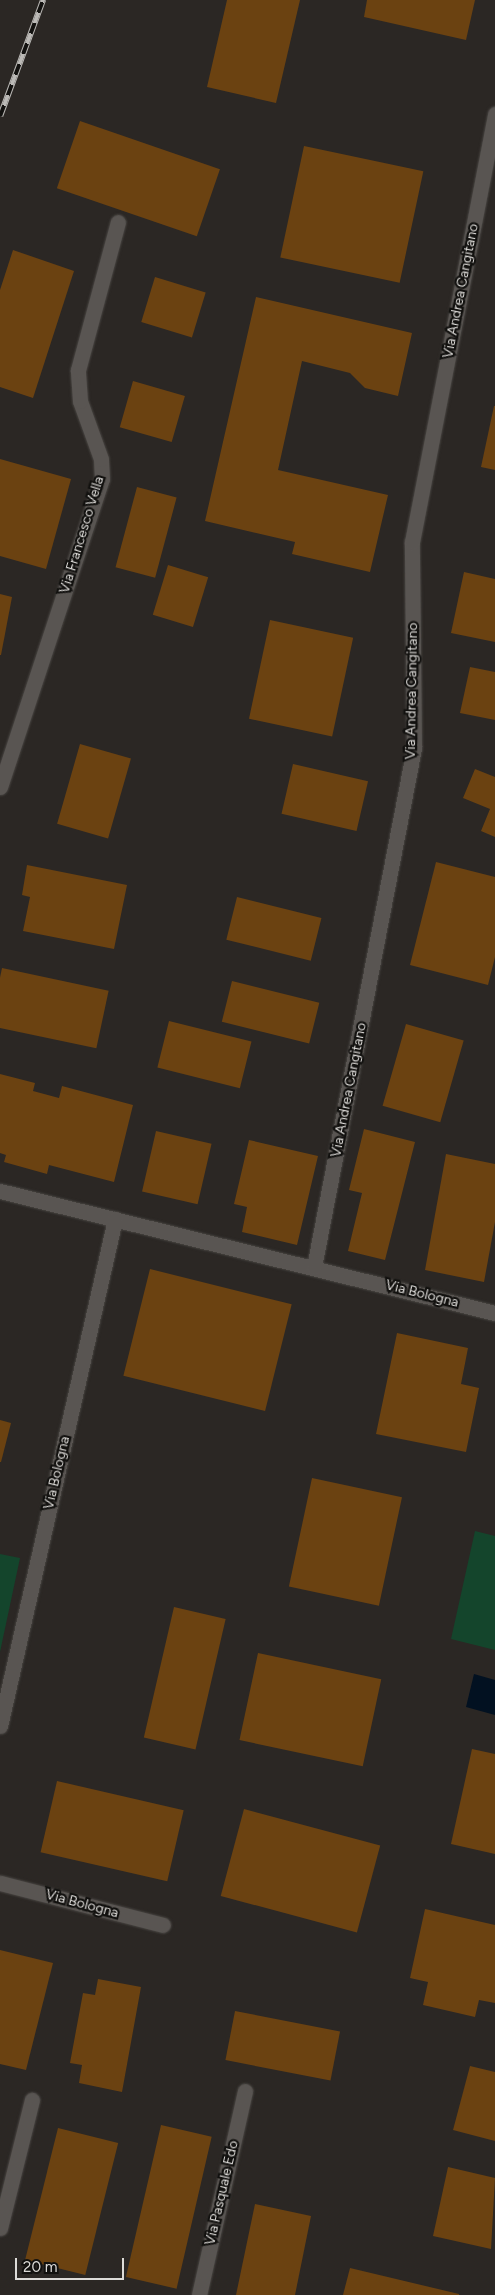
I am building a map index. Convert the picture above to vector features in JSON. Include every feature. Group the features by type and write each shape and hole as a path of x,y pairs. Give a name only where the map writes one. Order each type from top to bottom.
{"street":[{"name":"Via Andrea Cangitano","path":"314,1267 414,748 412,542 495,114"},
{"name":"Via Francesco Vella","path":"0,787 102,479 101,459 80,401 78,370 118,222"},
{"name":"Via Bologna","path":"0,1191 495,1313"},
{"name":"Via Bologna","path":"0,1726 115,1219"},
{"name":"Via Bologna","path":"0,1883 163,1925"},
{"name":"Via Pasquale Edo","path":"199,2295 245,2091"},
{"path":"0,2228 32,2100"}],"green space":[{"path":"475,1531 495,1536 495,1650 451,1639"},
{"path":"0,1554 20,1558 0,1652"}],"water":[{"path":"474,1674 495,1680 495,1715 466,1707"}],"building":[{"path":"227,0 300,0 276,103 207,87"},
{"path":"367,0 475,0 466,40 364,17"},
{"path":"80,121 220,169 197,236 57,188"},
{"path":"304,146 423,171 400,283 280,258"},
{"path":"13,250 74,271 33,398 0,387 0,290"},
{"path":"155,277 206,292 192,337 141,322"},
{"path":"256,297 412,333 398,396 365,388 350,373 302,361 278,470 388,495 370,572 292,554 295,542 205,521"},
{"path":"133,381 185,396 172,442 120,427"},
{"path":"495,406 495,470 481,467"},
{"path":"0,459 71,479 46,569 0,556"},
{"path":"137,487 177,498 155,578 116,567"},
{"path":"168,565 208,577 193,627 153,615"},
{"path":"464,572 495,579 495,642 451,633"},
{"path":"0,594 12,597 1,655 0,655"},
{"path":"270,620 353,638 332,736 249,719"},
{"path":"470,667 495,672 495,720 460,713"},
{"path":"80,744 131,759 108,838 57,824"},
{"path":"293,764 368,781 357,831 282,814"},
{"path":"475,769 495,777 495,837 481,831 490,809 463,798"},
{"path":"436,862 495,877 495,957 488,985 410,965"},
{"path":"27,865 127,885 114,949 23,931 30,897 22,895"},
{"path":"237,897 321,918 311,961 226,940"},
{"path":"2,968 109,991 96,1048 0,1028 0,977"},
{"path":"232,981 319,1003 309,1044 222,1022"},
{"path":"169,1021 251,1042 240,1088 157,1068"},
{"path":"406,1024 464,1041 440,1122 383,1106"},
{"path":"0,1074 35,1083 33,1091 59,1098 62,1086 133,1105 114,1182 49,1165 47,1174 4,1162 6,1155 0,1153"},
{"path":"364,1129 415,1142 385,1260 348,1251 362,1193 349,1190"},
{"path":"156,1131 212,1144 198,1204 142,1191"},
{"path":"249,1140 318,1156 297,1245 242,1232 247,1207 234,1204"},
{"path":"446,1154 495,1164 495,1222 484,1282 425,1270"},
{"path":"150,1269 292,1304 265,1411 123,1376"},
{"path":"397,1333 468,1348 461,1384 479,1388 466,1452 376,1434"},
{"path":"0,1420 11,1423 1,1462 0,1462"},
{"path":"312,1478 402,1497 379,1606 289,1587"},
{"path":"174,1607 226,1619 195,1749 144,1738"},
{"path":"258,1653 381,1679 363,1766 239,1740"},
{"path":"472,1749 495,1754 495,1854 451,1844"},
{"path":"57,1781 184,1810 167,1881 41,1852"},
{"path":"244,1809 380,1845 357,1932 221,1896"},
{"path":"425,1909 495,1925 495,2003 479,2000 475,2017 423,2005 428,1982 410,1978"},
{"path":"0,1950 53,1963 26,2070 0,2064"},
{"path":"98,1979 141,1987 122,2092 79,2083 82,2065 70,2063 83,1993 95,1995"},
{"path":"235,2011 340,2031 330,2080 225,2060"},
{"path":"470,2066 495,2072 495,2141 453,2130"},
{"path":"161,2125 212,2137 177,2289 126,2277"},
{"path":"58,2128 118,2143 85,2275 25,2260"},
{"path":"448,2167 495,2178 491,2249 433,2236"},
{"path":"255,2204 311,2216 295,2295 236,2295"},
{"path":"350,2268 459,2294 459,2295 343,2295"}],"railway":[{"path":"0,116 43,0"}]}
